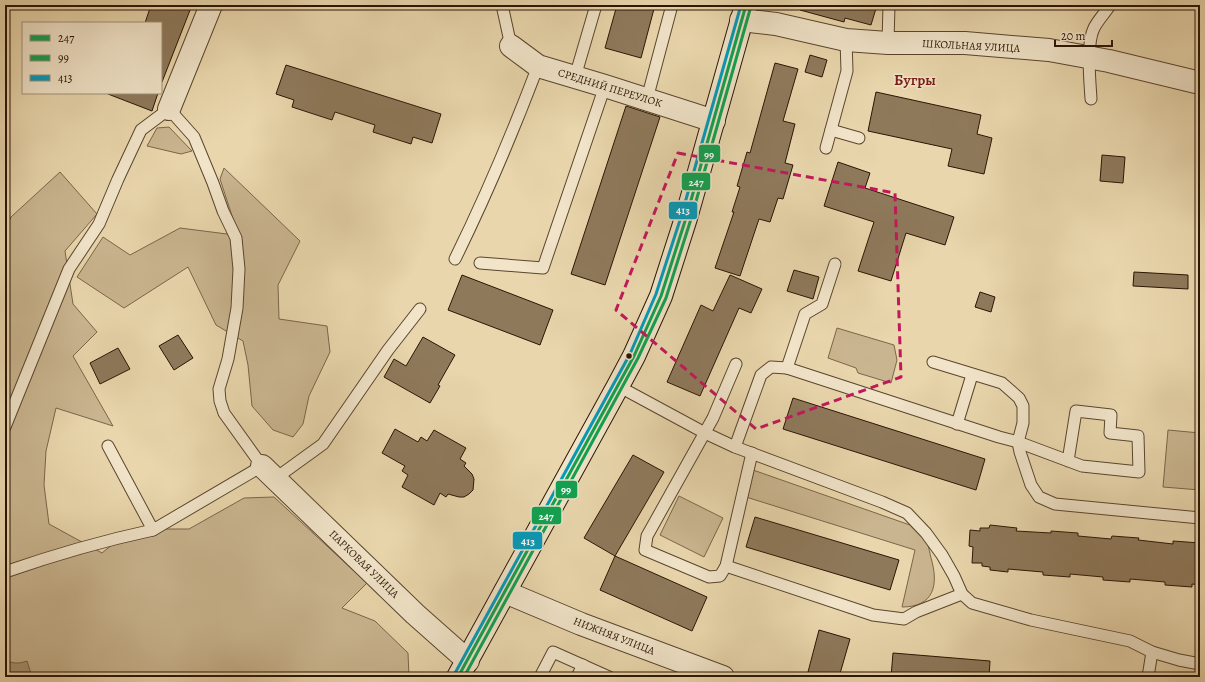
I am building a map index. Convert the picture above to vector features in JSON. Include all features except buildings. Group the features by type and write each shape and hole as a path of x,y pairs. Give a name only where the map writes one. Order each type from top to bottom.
{"street":[{"path":"169,109 211,5"},
{"path":"463,669 634,356 660,296 686,218 743,12"},
{"name":"ШКОЛЬНАЯ УЛИЦА","path":"743,12 776,24 846,40 888,43 965,43 1049,50 1143,69 1200,84"},
{"name":"СРЕДНИЙ ПЕРЕУЛОК","path":"511,46 538,66 714,121"},
{"name":"ПАРКОВАЯ УЛИЦА","path":"269,472 415,614 463,669"},
{"name":"НИЖНЯЯ УЛИЦА","path":"505,592 581,624 723,677"}],"lane":[{"path":"502,5 511,46"},
{"path":"575,77 596,5"},
{"path":"647,99 672,5"},
{"path":"888,5 888,43"},
{"path":"1091,99 1090,58 1094,29 1110,5"},
{"path":"826,148 847,71 846,40"},
{"path":"455,259 485,197 515,128 538,66"},
{"path":"480,263 543,268 605,86"},
{"path":"5,427 69,268 99,224 141,130 169,109 194,137 214,183 223,211 236,238 239,268 236,308 228,359 219,389 220,401 224,413 269,472"},
{"path":"832,130 859,138"},
{"path":"787,368 805,314 822,304 835,264"},
{"path":"5,572 48,557 152,530 323,444 388,350 420,309"},
{"path":"933,362 1002,384 1019,398 1023,406 1023,424 1018,442 1031,485 1038,497 1056,504 1200,518"},
{"path":"736,364 713,418 647,536 645,550 709,577 720,576 726,566 752,453"},
{"path":"735,447 761,375 771,367 787,368 999,438 1018,442 1068,461 1082,466 1138,472 1138,436 1110,433 1111,415 1076,411 1068,461"},
{"path":"957,424 972,375"},
{"path":"618,386 705,433 735,447 882,502 907,513 926,533 942,555 962,594 972,603 1031,620 1130,641 1152,652 1179,660 1200,664"},
{"path":"108,446 152,530"},
{"path":"726,566 873,615 904,619 916,612 962,594"},
{"path":"540,677 553,652 609,677"},
{"path":"1148,677 1152,652"},
{"path":"577,677 583,665"}],"highlighted area":[{"path":"678,153 895,193 901,377 756,429 616,310"}],"shaded area":[{"path":"169,127 192,151 181,154 147,146 157,128"},
{"path":"224,168 300,241 278,285 279,319 327,326 330,352 309,396 303,424 293,437 273,430 252,406 248,365 243,341 216,325 188,267 124,308 77,277 103,237 130,255 180,228 227,234 237,231 220,179"},
{"path":"60,172 97,214 65,251 73,304 97,332 73,356 113,426 56,408 46,451 44,485 49,524 102,553 124,535 159,529 189,529 244,498 274,497 367,583 342,608 375,621 408,653 409,677 5,677 5,230 11,217"},
{"path":"837,328 894,345 897,360 891,383 858,373 856,368 828,358"},
{"path":"1168,430 1200,433 1200,490 1163,487"},
{"path":"753,470 910,525 928,545 934,577 932,593 921,603 913,606 902,607 915,550 746,497"},
{"path":"679,496 723,518 704,557 660,535"},
{"path":"5,659 15,663 27,661 32,677 5,677"}],"transit line":[{"name":"413","path":"454,675 630,354 656,294 681,217 741,5"},
{"name":"247","path":"458,677 634,356 661,296 686,218 746,5"},
{"name":"99","path":"464,677 638,358 666,298 691,219 751,6"}],"district":[{"name":"Бугры","path":"915,80"}]}
